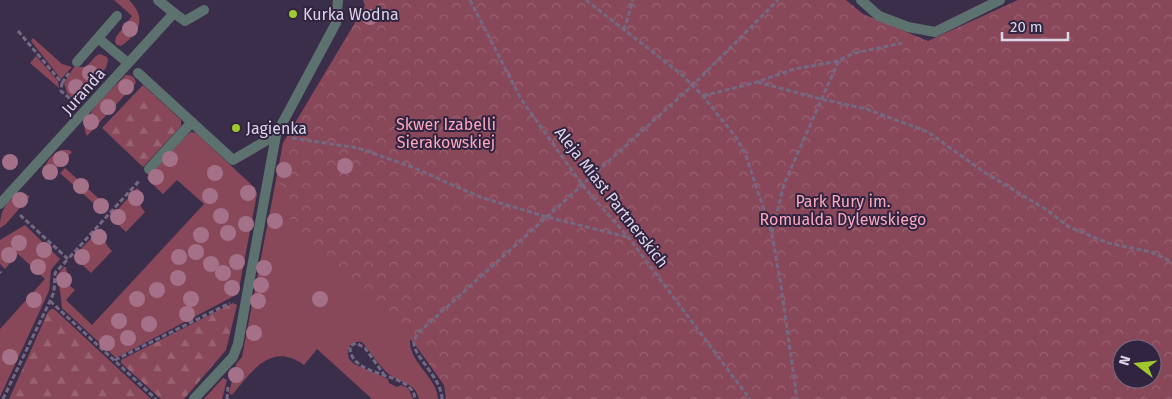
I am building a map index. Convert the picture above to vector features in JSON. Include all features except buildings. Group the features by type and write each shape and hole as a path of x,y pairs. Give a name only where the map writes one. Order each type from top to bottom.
{"street":[{"path":"158,0 184,21 204,10"},
{"path":"194,399 233,357 238,344 276,135 336,23 338,0"},
{"path":"861,0 879,16 908,27 935,32 1000,0"},
{"name":"Juranda","path":"0,204 174,13"},
{"path":"77,62 117,16"},
{"path":"98,38 128,64"},
{"path":"138,73 233,160 276,135"},
{"path":"149,169 192,122"}],"path":[{"name":"Aleja Miast Partnerskich","path":"470,0 522,99 583,186 629,238 750,399"},
{"path":"586,0 681,74 735,136 744,154 772,234 797,399"},
{"path":"624,30 633,0"},
{"path":"442,399 440,386 415,349 414,342 417,334 692,86 778,0"},
{"path":"18,30 62,83 61,91 84,112"},
{"path":"702,96 757,82 794,68 839,60 855,53 906,42"},
{"path":"772,234 784,184 839,60"},
{"path":"757,82 867,110 928,132 984,172 1047,210 1069,227 1108,243 1151,252 1172,262"},
{"path":"276,135 358,148 412,167 480,197 547,217 629,238"},
{"path":"3,399 54,292 55,273 149,169"},
{"path":"20,215 68,259"},
{"path":"115,360 246,295"},
{"path":"50,301 156,399"},
{"path":"386,376 365,348 356,343 350,346 350,354 356,362 386,376 409,386 415,399"}],"green space":[{"path":"114,0 129,0 135,7 139,19 139,25 133,36 121,46 115,42 116,37 132,16"},
{"name":"Park Rury im. Romualda Dylewskiego","path":"363,0 846,0 863,14 928,41 1018,0 1172,0 1172,399 446,399 444,385 397,323 339,272 288,217 279,182 287,143 365,6"},
{"path":"365,6 411,335 410,344 416,360 432,382 438,399 419,399 411,386 395,378 379,364 362,342 354,342 350,346 348,352 349,359 354,364 388,379 389,383 397,387 401,385 408,388 413,399 372,399 317,349 304,365 292,358 282,356 263,362 254,369 232,395 229,393 236,364 242,357 283,143"},
{"path":"33,38 62,64 72,67 61,79 31,41"},
{"path":"100,54 107,57 106,68 75,100 67,93 64,83 74,67 86,67"},
{"path":"36,56 58,81 59,88 30,63"},
{"path":"126,75 133,77 136,83 87,136 85,126 91,112 102,98"},
{"path":"143,85 181,120 181,126 143,167 102,128"},
{"path":"191,132 196,133 255,188 257,194 238,294 116,358 62,308 58,274 66,267 69,285 75,290 66,300 92,325 204,204 177,180 163,194 147,177"},
{"path":"61,150 72,152 45,180 44,170 47,162"},
{"path":"65,168 107,206 102,211 60,173"},
{"path":"137,188 140,191 141,207 145,212 126,232 112,219 112,216"},
{"path":"20,194 30,196 6,224 0,228 4,208"},
{"path":"25,225 60,259 51,270 49,291 0,397 0,329 45,279 18,254 5,269 0,264 0,240"},
{"path":"101,228 107,245 112,251 91,273 75,258 75,255"},
{"path":"233,303 237,305 226,350 184,399 161,399 121,363 121,360"},
{"path":"51,309 54,309 151,399 9,399"},
{"path":"223,378 227,380 222,399 204,399"}],"place":[{"name":"Kurka Wodna","path":"293,14"},
{"name":"Jagienka","path":"236,128"}],"park label":[{"name":"Skwer Izabelli Sierakowskiej","path":"446,133"}]}
